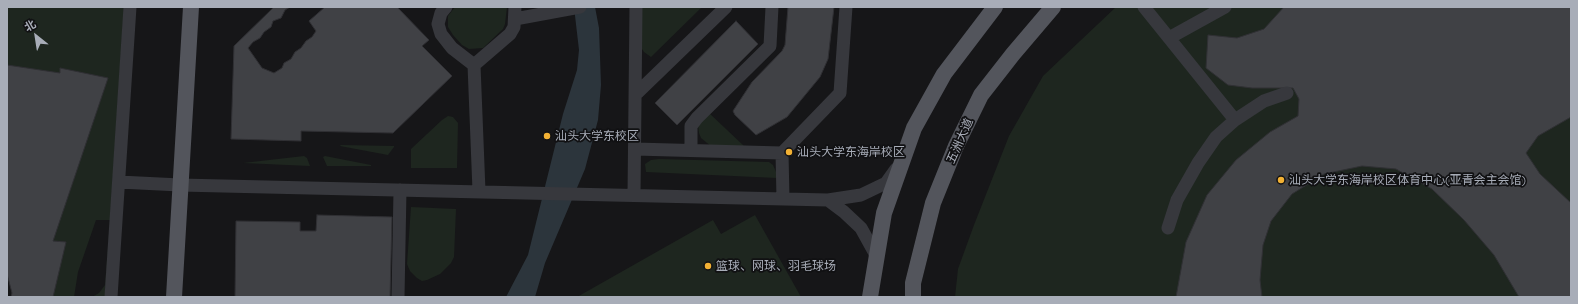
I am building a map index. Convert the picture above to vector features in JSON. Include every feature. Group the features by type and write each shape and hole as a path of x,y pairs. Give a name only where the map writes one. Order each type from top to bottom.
{"main road":[{"path":"174,297 191,7"},
{"path":"870,297 884,213 914,128 944,74 995,7"},
{"name":"五洲大道","path":"913,297 914,283 933,203 956,146 981,96 1013,54 1053,7"}],"street":[{"path":"111,297 130,7"},
{"path":"446,7 441,13 438,24 441,34 452,48 474,65"},
{"path":"474,65 510,34 514,27 515,13 580,7"},
{"path":"634,195 636,7"},
{"path":"635,95 726,7"},
{"path":"691,150 692,126 697,118 770,46 772,7"},
{"path":"783,199 782,153 840,93 846,7"},
{"path":"1144,7 1235,120"},
{"path":"1169,38 1224,7"},
{"path":"474,65 479,191"},
{"path":"1168,228 1177,200 1198,163 1216,137 1235,120 1264,101 1287,93"},
{"path":"634,149 782,153"},
{"path":"119,182 180,185 828,200 861,195 886,183 903,160"},
{"path":"398,297 400,190"},
{"path":"828,200 844,212 861,228 877,257"}],"shaded area":[{"path":"7,7 124,7 105,297 92,297 99,293 105,285 110,220 96,220 78,272 74,297 53,297 66,242 53,241 108,78 61,68 60,73 7,65"},
{"path":"455,7 507,7 505,24 503,29 483,48 469,49 462,45 448,27 448,16"},
{"path":"574,7 595,7 599,28 601,85 598,120 585,169 545,263 535,297 506,297 528,255 563,114 577,70 579,50"},
{"path":"642,7 702,7 651,57 642,49"},
{"name":"汕头大学东海岸校区体育中心(亚青会主会馆)","path":"1116,7 1571,7 1571,297 955,297 958,269 1009,136 1043,76"},
{"path":"708,112 744,146 712,147 701,138 698,125"},
{"path":"448,116 453,117 458,123 457,168 411,168 411,149"},
{"path":"340,146 394,147 388,155"},
{"path":"304,156 307,158 310,166 243,163"},
{"path":"325,156 371,166 327,166 323,157"},
{"path":"651,160 769,162 773,165 777,178 646,172 645,164"},
{"path":"411,207 456,209 454,257 451,263 440,274 422,281 410,271 407,264"},
{"name":"篮球、网球、羽毛球场","path":"755,215 801,297 577,297 713,220 721,234"}],"building":[{"path":"274,7 397,7 429,40 422,46 452,76 393,133 301,131 301,141 231,139 234,46"},
{"path":"290,7 325,7 309,21 316,31 312,37 295,52 291,59 284,63 282,68 274,73 262,68 248,48 271,27 273,21 281,18 285,10"},
{"path":"788,7 834,7 828,59 820,77 787,117 756,135 735,115 733,111 752,82 782,51 785,45"},
{"path":"1284,7 1571,7 1571,117 1538,136 1526,153 1540,174 1571,203 1571,297 1519,297 1494,255 1464,220 1432,189 1396,169 1362,166 1324,174 1292,194 1271,221 1263,245 1260,280 1262,297 1176,297 1186,242 1207,195 1236,160 1270,132 1298,116 1299,99 1293,88 1252,88 1228,85 1206,68 1208,35 1237,38 1264,29"},
{"path":"736,21 758,44 677,125 655,103"},
{"path":"7,65 60,73 60,68 108,78 53,241 66,242 53,297 7,297"},
{"path":"317,215 392,217 390,297 235,297 236,221 300,222 300,231 316,231"},
{"path":"7,274 12,293 11,297 7,297"}],"place":[{"name":"汕头大学东校区","path":"547,136"},
{"name":"汕头大学东海岸校区","path":"789,152"},
{"name":"汕头大学东海岸校区体育中心(亚青会主会馆)","path":"1281,180"},
{"name":"篮球、网球、羽毛球场","path":"708,266"}]}
